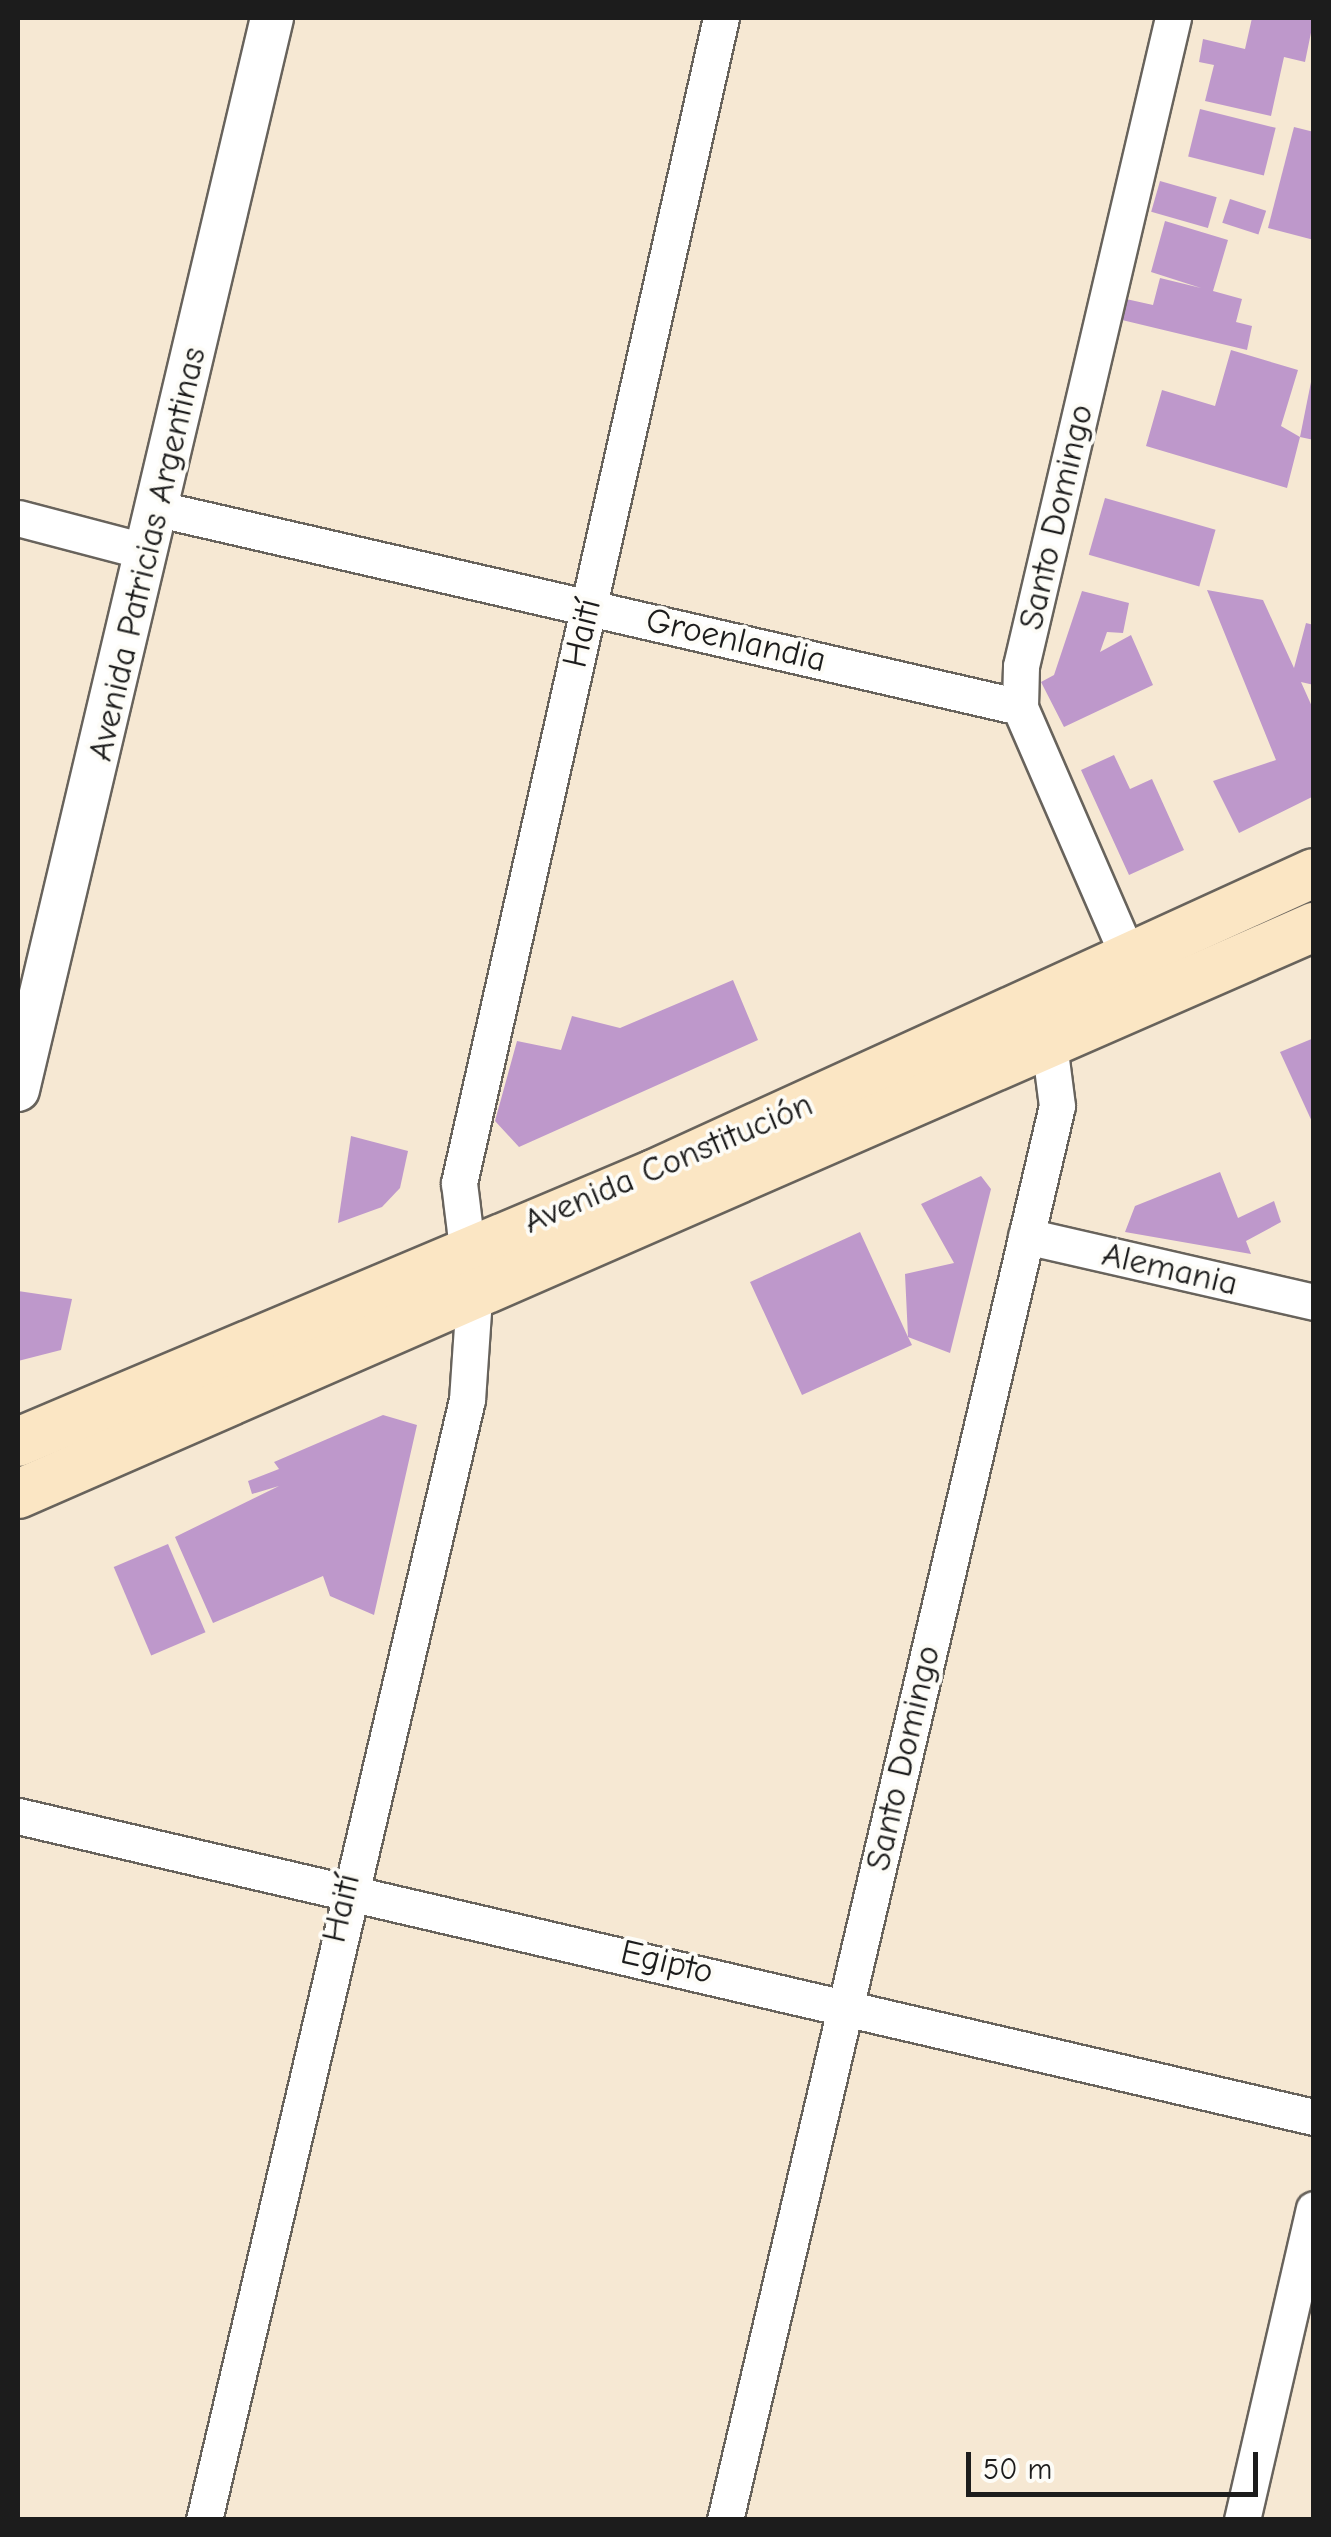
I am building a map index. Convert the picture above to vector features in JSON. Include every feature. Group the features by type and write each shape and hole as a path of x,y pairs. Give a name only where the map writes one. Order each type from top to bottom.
{"main road":[{"name":"Avenida Constitución","path":"18,1442 467,1248 654,1174 1127,954 1314,873"},
{"name":"Avenida Constitución","path":"18,1494 1314,927"}],"street":[{"name":"Avenida Patricias Argentinas","path":"18,1090 26,1022 148,552 272,18"},
{"name":"Haití","path":"467,1248 459,1183 722,18"},
{"name":"Santo Domingo","path":"1148,1000 1020,707 1020,666 1174,18"},
{"name":"Groenlandia","path":"158,508 1020,707"},
{"path":"18,518 148,552"},
{"name":"Santo Domingo","path":"725,2520 1056,1106 1052,1042 1040,995"},
{"name":"Alemania","path":"1026,1236 1314,1302"},
{"name":"Haití","path":"204,2520 345,1889 467,1400 474,1297"},
{"name":"Egipto","path":"18,1816 845,2002 1314,2117"},
{"path":"1242,2520 1314,2208"}],"building":[{"path":"1252,18 1314,18 1305,62 1284,57 1271,116 1205,101 1214,65 1199,62 1203,39 1245,49"},
{"path":"1200,109 1276,128 1264,175 1188,157"},
{"path":"1294,127 1314,132 1314,240 1268,228"},
{"path":"1160,181 1217,197 1208,228 1151,212"},
{"path":"1230,199 1266,211 1258,235 1222,223"},
{"path":"1165,221 1228,240 1213,291 1242,299 1236,322 1252,326 1247,350 1122,320 1126,299 1153,305 1160,278 1201,288 1151,272"},
{"path":"1231,350 1298,370 1281,426 1300,437 1287,488 1146,446 1162,390 1215,406"},
{"path":"1314,377 1314,440 1300,437"},
{"path":"1105,498 1216,530 1199,586 1089,555"},
{"path":"1207,590 1263,600 1294,668 1306,623 1314,625 1314,685 1301,682 1314,711 1314,796 1239,833 1213,781 1276,760"},
{"path":"1082,591 1129,603 1123,633 1107,632 1100,652 1131,635 1153,685 1064,727 1041,682 1054,675"},
{"path":"1114,755 1130,789 1152,779 1184,850 1129,875 1081,770"},
{"path":"733,980 758,1040 519,1147 495,1121 517,1041 561,1050 572,1016 620,1028"},
{"path":"1314,1038 1314,1126 1280,1052"},
{"path":"351,1136 408,1151 400,1188 382,1207 338,1223"},
{"path":"1220,1172 1238,1218 1274,1201 1281,1222 1246,1241 1251,1254 1125,1232 1135,1206"},
{"path":"981,1176 991,1189 950,1353 908,1337 905,1274 954,1263 921,1204"},
{"path":"860,1232 912,1345 802,1395 750,1282"},
{"path":"18,1291 72,1299 61,1350 18,1361"},
{"path":"383,1415 417,1425 374,1615 330,1596 323,1576 213,1623 175,1537 279,1486 252,1494 248,1481 279,1469 274,1462"},
{"path":"168,1544 206,1632 151,1655 114,1567"}]}
